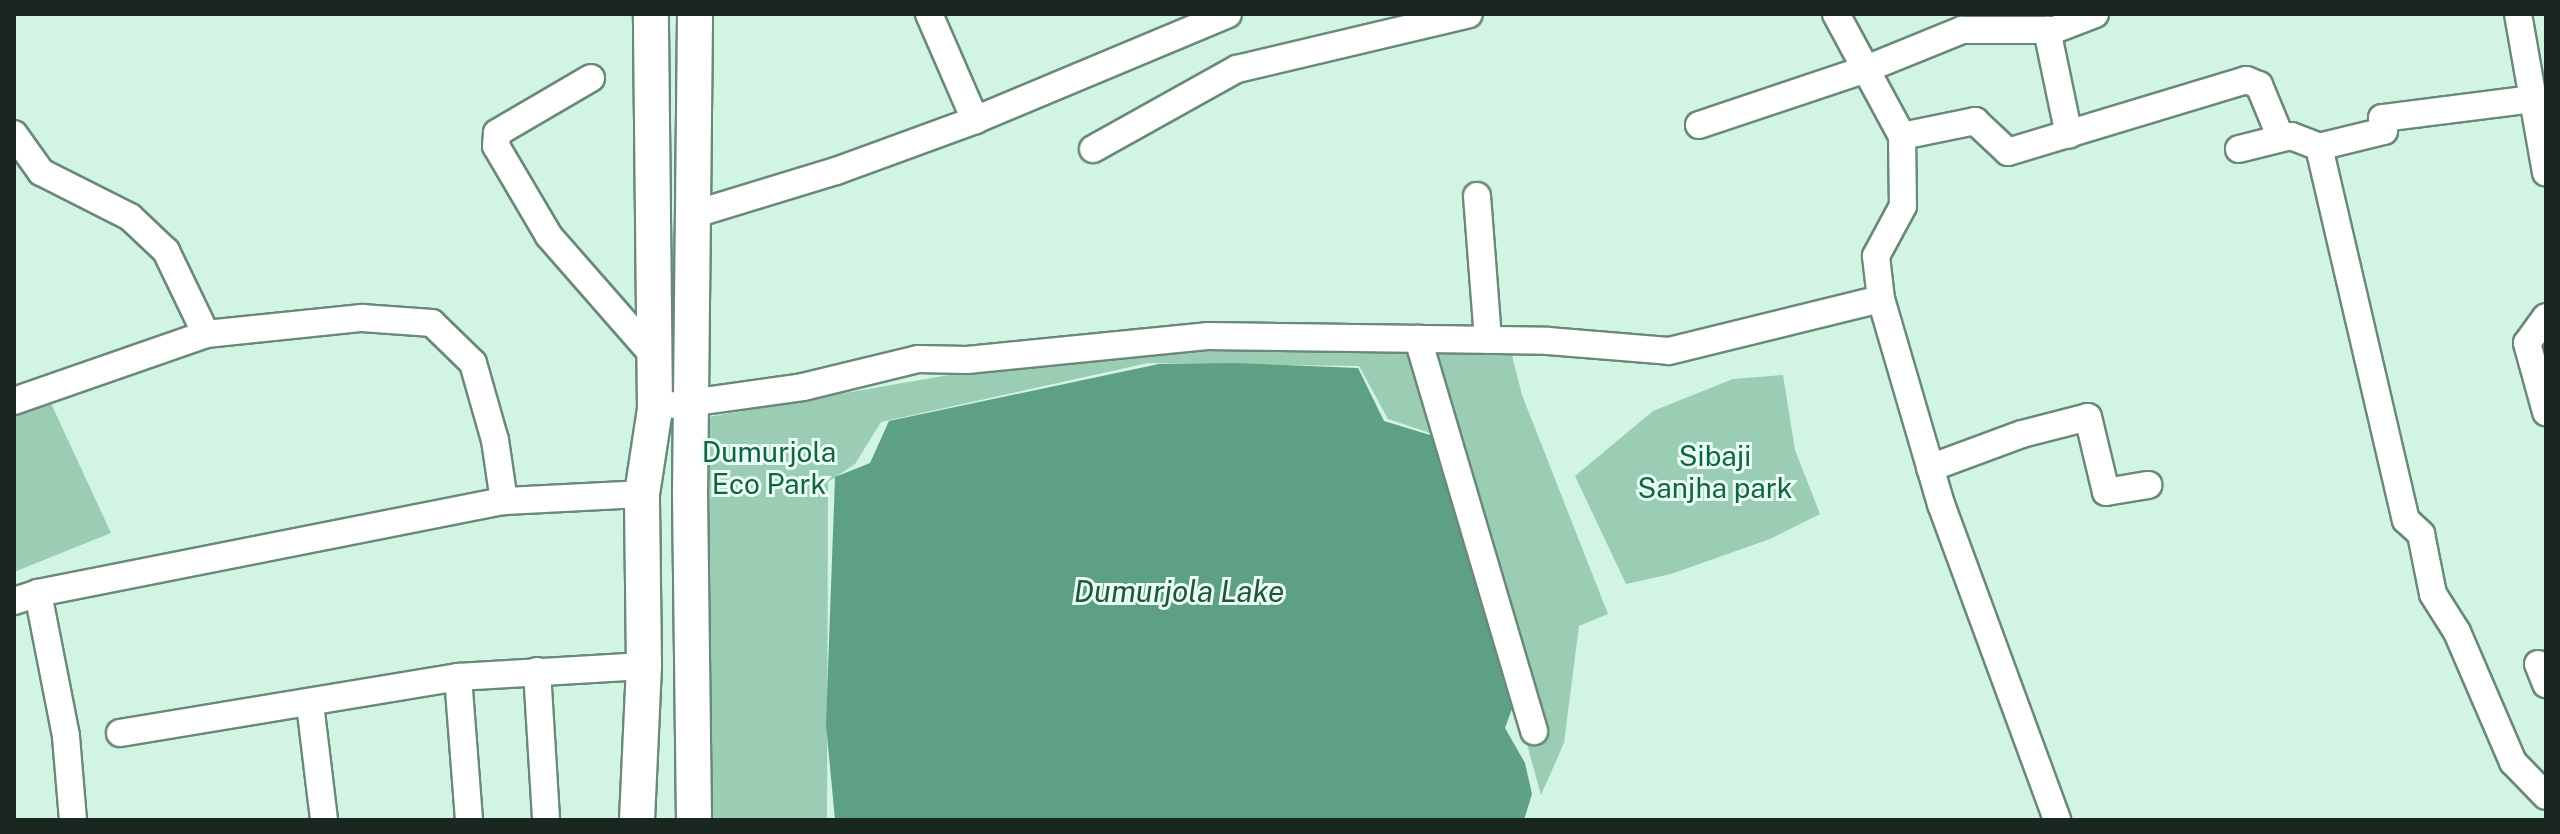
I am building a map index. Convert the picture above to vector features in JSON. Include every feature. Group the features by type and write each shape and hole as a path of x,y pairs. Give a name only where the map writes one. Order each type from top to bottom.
{"main road":[{"path":"637,820 644,666 642,494 655,409 651,14"},
{"path":"694,820 691,402 695,14"}],"street":[{"path":"695,214 836,171 975,120 1228,14"},
{"path":"1093,149 1237,69 1469,14"},
{"path":"1836,14 1902,136 1903,206 1876,256 1881,299 1930,468 2057,820"},
{"path":"1699,125 1866,69 1963,22 2047,30 2095,14"},
{"path":"2518,14 2546,173"},
{"path":"936,16 975,120"},
{"path":"2047,30 2069,135"},
{"path":"591,78 497,133 496,146 549,236 655,357"},
{"path":"1902,136 1975,121 2008,152 2246,80 2259,85 2281,138"},
{"path":"2239,149 2291,136 2319,147 2384,131 2382,118 2533,99"},
{"path":"15,136 41,172 130,217 166,251 206,334"},
{"path":"2319,147 2406,520 2421,534 2433,594 2457,632 2513,762 2546,796"},
{"path":"1477,196 1488,340"},
{"path":"655,409 803,387 918,359 967,360 1207,336 1488,340 1669,351 1881,299"},
{"path":"2546,317 2527,343 2546,412"},
{"path":"14,401 206,334 362,318 432,323 473,363 495,440 504,501"},
{"path":"1418,339 1534,731"},
{"path":"1930,468 2022,434 2088,417 2106,492 2148,485"},
{"path":"73,820 66,736 26,597 504,501 642,494"},
{"path":"120,733 310,704 458,677 644,666"},
{"path":"537,671 546,820"},
{"path":"458,677 469,820"},
{"path":"310,704 324,820"}],"green space":[{"name":"Dumurjola Eco Park","path":"1508,339 1522,395 1608,614 1579,626 1564,743 1541,795 1442,437 1388,419 1359,366 1148,363 881,422 855,464 828,482 827,820 708,820 708,417 1012,364 1198,341"},
{"name":"Sibaji Sanjha park","path":"1783,375 1795,450 1820,514 1770,539 1671,574 1626,584 1575,476 1653,411 1733,379"},
{"path":"49,399 111,533 14,572 14,411"}],"water":[{"name":"Dumurjola Lake","path":"1235,363 1358,368 1384,421 1440,438 1517,695 1505,728 1525,763 1532,794 1524,820 835,820 826,724 835,477 870,463 889,421 1159,364"}]}
